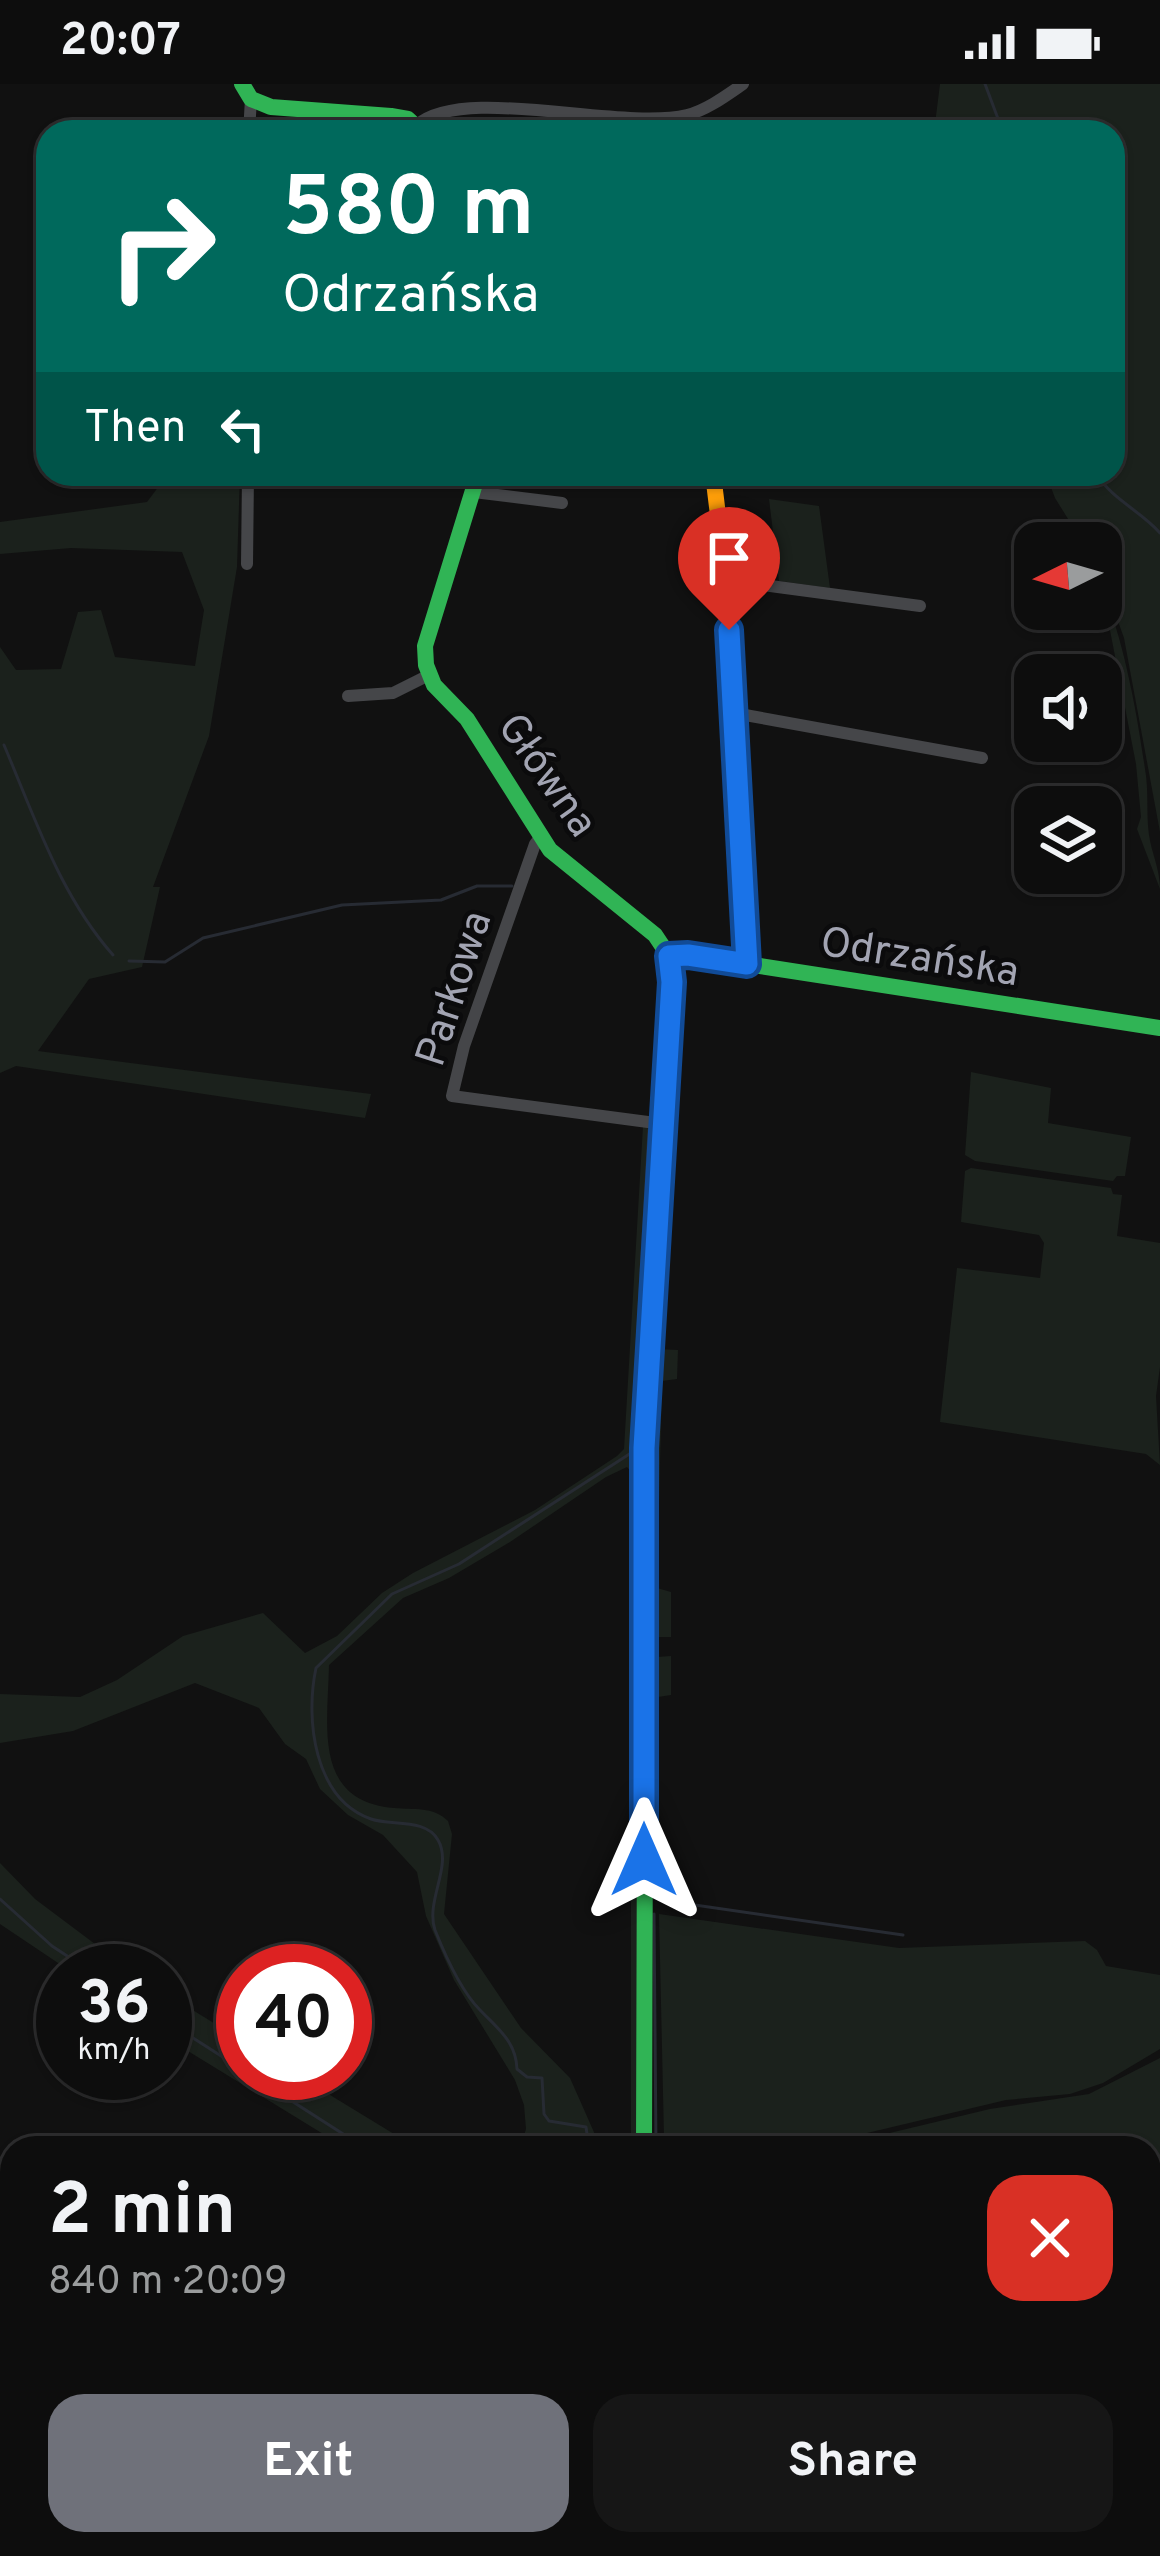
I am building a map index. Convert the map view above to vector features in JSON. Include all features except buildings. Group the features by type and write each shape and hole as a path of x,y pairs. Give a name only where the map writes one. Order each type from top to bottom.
{"street":[{"path":"426,120 433,111 474,102 684,116 743,84"},
{"path":"247,92 271,107 400,120"},
{"path":"684,116 684,120"},
{"path":"247,564 248,486"},
{"path":"348,696 393,693 429,675 425,646 475,486"},
{"path":"489,486 562,503"},
{"path":"714,486 726,580 747,964"},
{"path":"726,580 920,606"},
{"name":"Główna","path":"429,675 467,719 562,863 655,935 669,956"},
{"path":"734,713 982,758"},
{"name":"Parkowa","path":"541,836 464,1046 452,1096 663,1124"},
{"name":"Odrzańska","path":"669,956 688,955 1160,1028"},
{"path":"644,2136 643,1467 672,982 669,956"}],"shaded area":[{"path":"940,84 1160,84 1160,832 1121,630 1122,522 1070,522 1050,486 1125,486 1125,120 936,120"},
{"path":"159,486 240,486 237,567 209,736 153,887 160,887 142,967 89,979 38,1051 371,1094 365,1118 16,1066 0,1073 0,647 16,670 61,669 78,612 101,610 115,657 195,666 204,610 182,552 71,548 0,554 0,522 147,502"},
{"path":"769,499 819,506 830,588 779,581"},
{"path":"1110,630 1116,630 1133,699 1160,889 1137,829 1141,817 1122,692 1122,654 1115,654"},
{"path":"971,1072 1051,1088 1048,1123 1131,1137 1125,1176 1113,1181 975,1161 965,1155"},
{"path":"643,1126 656,1128 640,1848 639,2136 630,2136 631,1472 627,1467 606,1477 510,1542 449,1578 403,1598 329,1665 328,1735 337,1775 349,1791 368,1802 430,1811 448,1821 452,1834 444,1914 521,2028 570,2078 596,2136 524,2136 524,2105 515,2080 454,1980 426,1916 417,1872 383,1835 348,1815 320,1789 306,1759 285,1744 259,1708 195,1683 73,1731 0,1743 0,1694 80,1697 117,1680 183,1636 263,1613 305,1653 337,1636 382,1593 413,1573 535,1510 624,1449"},
{"path":"971,1168 1111,1188 1113,1194 1122,1195 1117,1236 1160,1243 1156,1396 1160,1465 1146,1454 940,1422 957,1268 1040,1278 1044,1243 1039,1235 961,1222 965,1171"},
{"path":"657,1349 678,1350 677,1379 662,1381 657,1588 671,1592 671,1637 649,1637 646,1503"},
{"path":"656,1648 657,1657 671,1656 671,1695 658,1697 660,1897 649,1896 647,1653"},
{"path":"0,1863 35,1899 95,1944 36,1944 36,1948 0,1924"},
{"path":"659,1914 899,1948 1085,1941 1106,1966 1160,1975 1160,2049 1103,2083 1070,2094 1006,2100 854,2136 664,2136"},
{"path":"192,2010 216,2024 216,2068 192,2054"},
{"path":"1160,2058 1160,2136 877,2136 990,2109 1089,2094"},
{"path":"268,2100 338,2100 397,2136 326,2136"}],"waterway":[{"path":"985,84 998,120"},
{"path":"1106,486 1160,533"},
{"path":"4,745 63,881 113,955"},
{"path":"129,961 165,962 203,938 342,905 441,900 477,886 512,886"},
{"path":"587,2136 586,2127 549,2121 544,2114 542,2078 527,2077 517,2069 509,2043 473,2002 448,1961 433,1919 442,1861 438,1840 425,1828 371,1819 337,1794 318,1755 313,1688 316,1668 392,1594 459,1564 631,1453 649,1130"},
{"path":"653,1775 654,1895"},
{"path":"0,1899 50,1944"},
{"path":"681,1903 903,1935"},
{"path":"654,1914 656,2136"},
{"path":"192,2037 216,2053"},
{"path":"290,2100 346,2136"}],"traffic: fast":[{"path":"242,84 251,99 271,107 409,120"},
{"path":"474,486 425,646 434,685 467,719 550,850 655,935 672,969 642,1529"},
{"path":"669,956 689,955 1160,1028"},
{"path":"644,2136 645,1801"}],"traffic: slow":[{"path":"714,486 727,589 747,964"}],"traffic: jam":[{"path":"642,1529 645,1801"}],"route":[{"path":"644,1860 644,1448 672,982 669,956 747,964 729,630"}]}
